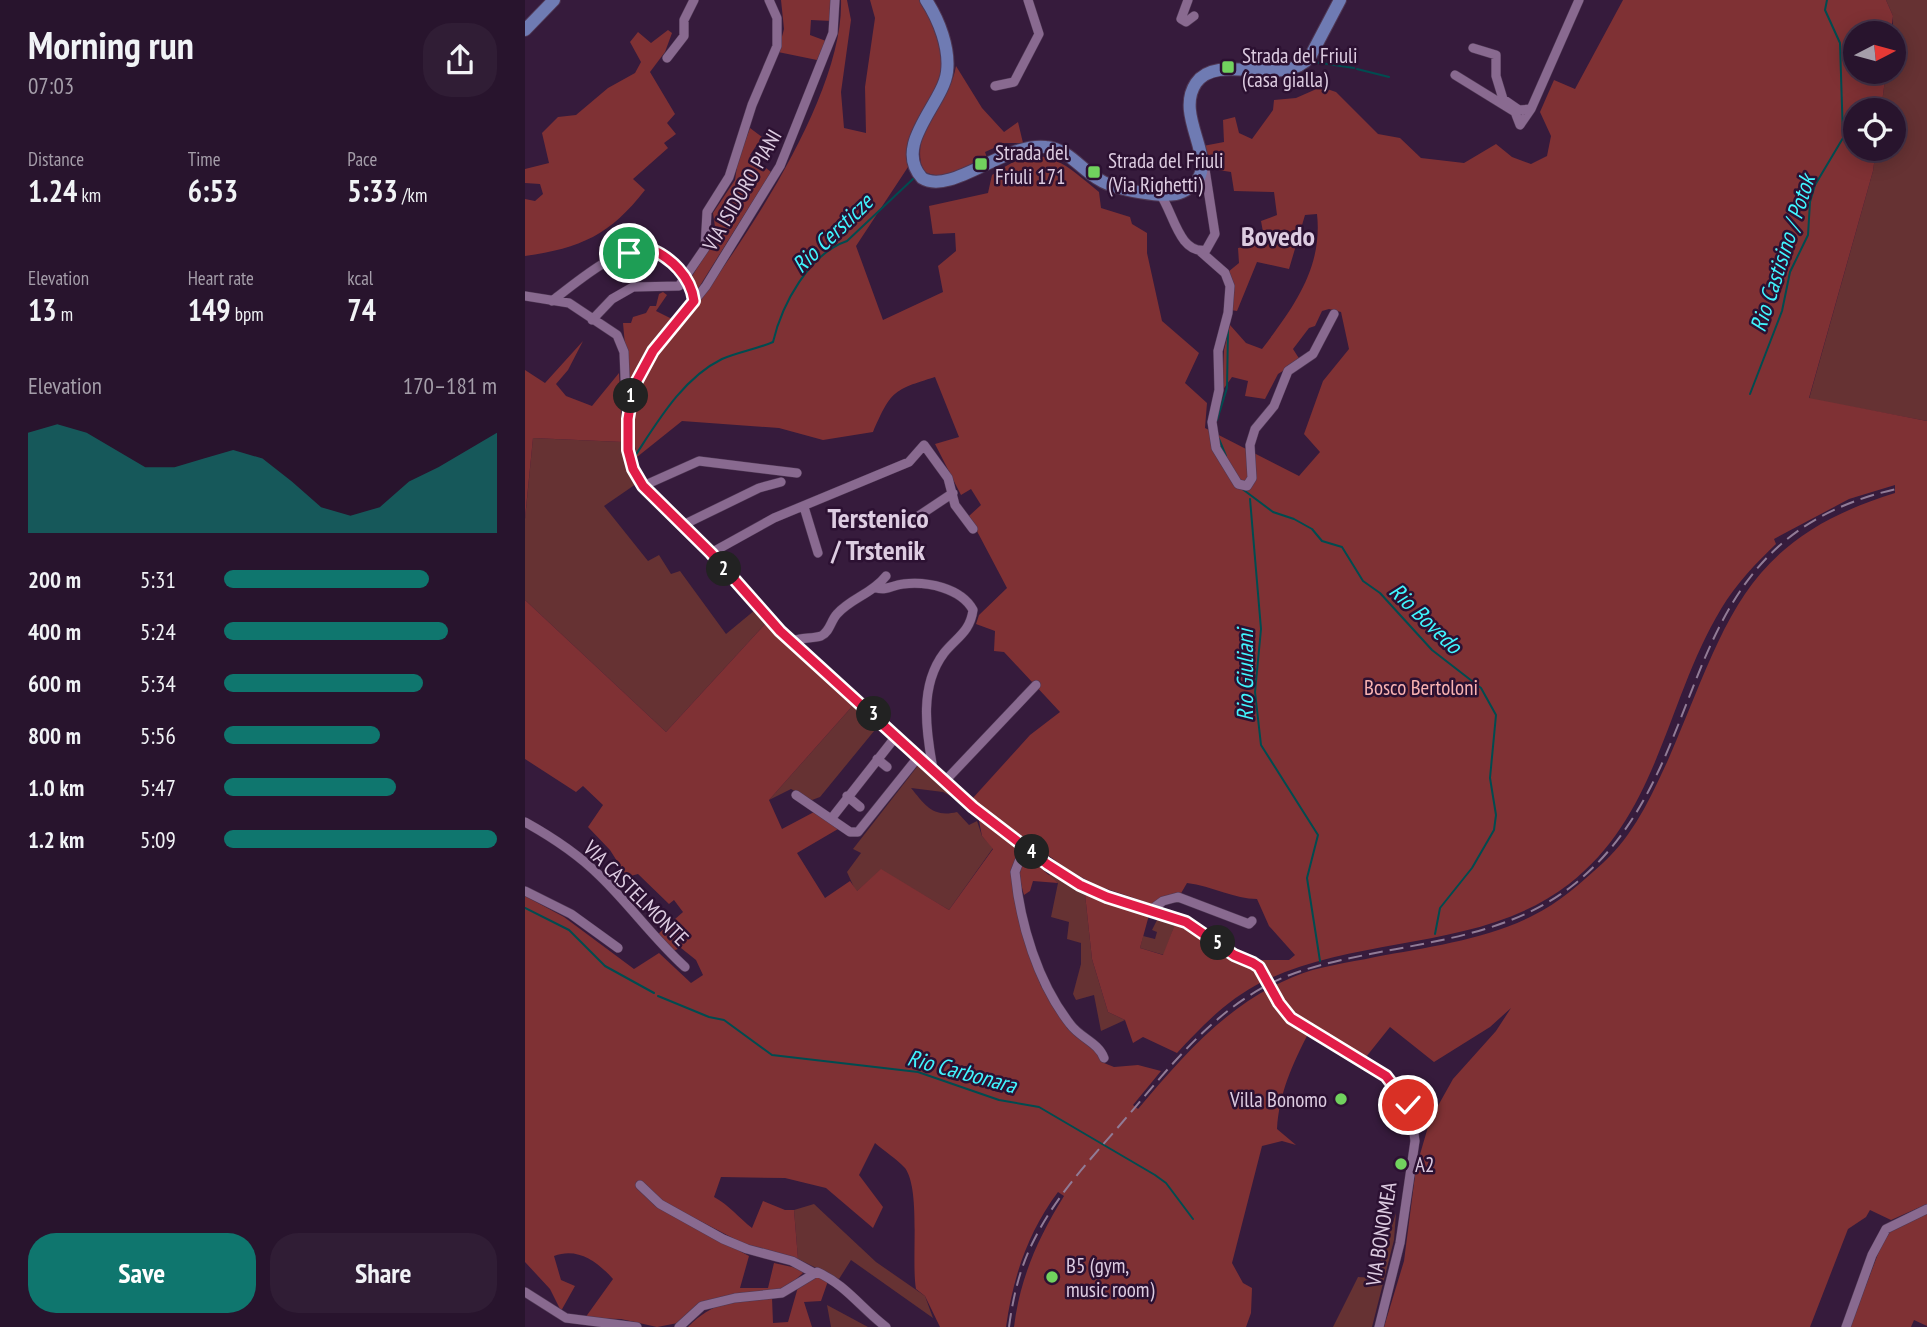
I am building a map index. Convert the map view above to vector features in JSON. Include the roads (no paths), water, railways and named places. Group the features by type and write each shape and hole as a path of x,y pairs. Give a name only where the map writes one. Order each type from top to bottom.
{"main road":[{"path":"525,30 554,0"},
{"path":"926,0 940,27 947,65 943,87 915,141 915,166 922,177 944,182 1016,149 1050,147 1066,154 1104,182 1175,195 1189,188 1199,178 1203,162 1189,114 1189,96 1198,80 1216,71 1276,70 1303,65 1310,57 1340,0"}],"street":[{"path":"667,58 684,36 684,20 694,0"},
{"path":"592,320 612,299 633,287 674,287 684,281 705,248 707,212 729,177 748,113 776,48 777,18 769,0"},
{"name":"VIA ISIDORO PIANI","path":"628,419 635,384 642,368 710,280 783,162 833,33 835,0"},
{"path":"995,86 1014,82 1039,34 1028,0"},
{"path":"1188,0 1181,19 1186,22 1194,16"},
{"path":"1455,75 1515,112 1520,125 1531,110 1579,0"},
{"path":"1473,48 1496,55 1496,76 1503,99 1519,110 1531,110"},
{"path":"1200,251 1211,246 1215,234 1203,162"},
{"path":"1160,194 1182,238 1224,273 1230,286 1227,315 1218,351 1219,390 1212,422 1216,448 1238,484 1247,486 1252,478 1250,445 1255,429 1274,406 1288,370 1313,354 1334,314"},
{"path":"552,300 595,269 635,249 648,248 667,258 680,270 684,281 691,287 694,301"},
{"name":"VIA BONOMEA","path":"525,296 574,305 592,320 615,333 621,342 630,461 643,486 711,553 744,593 793,641 945,781 1030,850 1092,891 1153,909 1195,927 1231,953 1253,963 1291,1018 1392,1081 1411,1112 1415,1141 1400,1243 1379,1327"},
{"path":"711,553 774,518 909,462 924,445 948,478 955,505 973,529"},
{"path":"643,486 699,461 797,473"},
{"path":"683,525 759,488 781,482"},
{"path":"911,521 953,493"},
{"path":"804,507 818,553"},
{"path":"793,641 822,636 833,623 835,615 876,588 885,576"},
{"path":"876,588 885,590 905,584 943,588 955,591 973,610 966,633 944,654 930,679 927,731 933,769"},
{"path":"945,781 1036,685"},
{"path":"831,819 897,735"},
{"path":"796,795 850,832 858,832 919,756"},
{"path":"877,759 887,767"},
{"path":"847,796 860,807"},
{"name":"VIA CASTELMONTE","path":"525,822 571,850 595,871 651,934 685,967"},
{"path":"1030,850 1020,859 1015,872 1038,966 1062,1014 1081,1037 1096,1045 1104,1058"},
{"path":"525,891 572,914 618,948"},
{"path":"1153,909 1163,901 1178,897 1249,923 1252,921"},
{"path":"640,1185 660,1204 723,1239 792,1261 838,1283 863,1310 886,1327"},
{"path":"1846,1327 1872,1255 1886,1229 1927,1209"},
{"path":"679,1327 709,1303 789,1290 812,1272"},
{"path":"525,1292 566,1318 636,1327"}],"waterway":[{"name":"Rio Castisino / Potok","path":"1750,394 1782,311 1790,272 1808,235 1810,202 1815,185 1843,138 1840,43 1825,10 1827,0"},
{"path":"1314,62 1354,68"},
{"path":"1357,69 1389,77"},
{"name":"Rio Cersticze","path":"635,456 673,402 695,377 722,359 773,342 790,297 809,269 833,248 847,241 914,178"},
{"name":"Rio Bovedo","path":"1217,420 1227,388 1228,330"},
{"name":"Rio Bovedo","path":"1219,439 1226,456"},
{"name":"Rio Bovedo","path":"1241,488 1273,512 1312,529 1322,541 1342,547 1363,581 1380,593 1432,650 1481,688 1496,715 1490,778 1496,815 1494,830 1472,868 1440,908 1435,934"},
{"name":"Rio Giuliani","path":"1250,499 1261,629 1255,692 1261,745 1318,835 1307,878 1320,961"},
{"name":"Rio Carbonara","path":"525,908 569,930 605,966 654,993"},
{"name":"Rio Carbonara","path":"658,996 709,1017 724,1020 772,1055 918,1072 999,1100 1039,1107 1155,1175 1166,1183 1193,1219"}],"railway":[{"path":"1009,1327 1021,1271 1034,1240 1052,1209 1096,1152 1200,1035 1246,998 1301,971 1335,961 1476,932 1510,921 1542,906 1572,886 1620,837 1654,781 1703,663 1730,607 1768,557 1821,517 1896,489"}],"place":[{"name":"Strada del Friuli (casa gialla)","path":"1228,67"},
{"name":"Strada del Friuli 171","path":"981,164"},
{"name":"Strada del Friuli (Via Righetti)","path":"1094,172"},
{"name":"Villa Bonomo","path":"1341,1099"},
{"name":"A2","path":"1401,1164"},
{"name":"B5 (gym, music room)","path":"1052,1277"}],"district":[{"name":"Bovedo","path":"1278,235"},
{"name":"Terstenico / Trstenik","path":"878,533"}],"park label":[{"name":"Bosco Bertoloni","path":"1421,687"}]}
